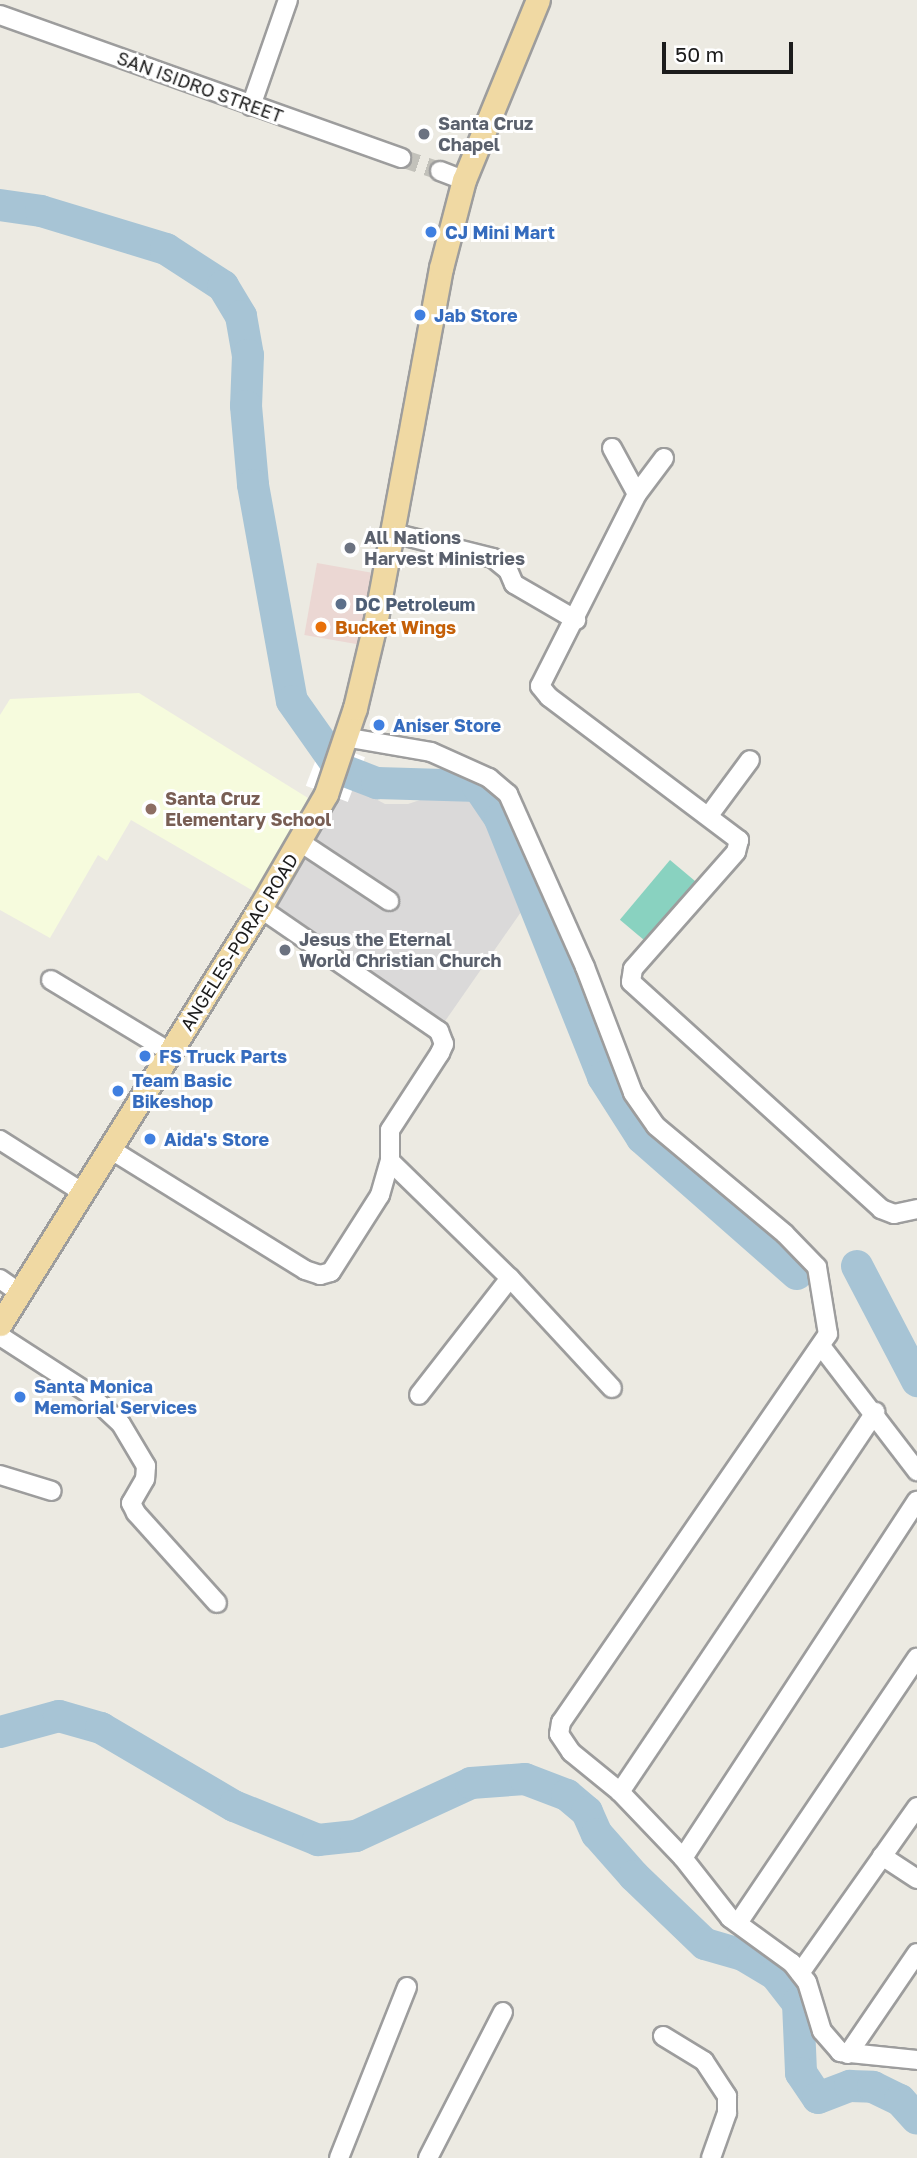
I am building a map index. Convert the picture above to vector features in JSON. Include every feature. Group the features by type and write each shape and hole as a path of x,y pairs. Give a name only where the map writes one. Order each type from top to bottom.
{"main road":[{"name":"ANGELES-PORAC ROAD","path":"0,1324 260,908 326,794 372,640 440,268 464,180 538,0"}],"street":[{"path":"251,106 288,0"},
{"name":"SAN ISIDRO STREET","path":"0,15 401,158"},
{"path":"440,172 464,180"},
{"path":"612,448 637,494"},
{"path":"664,458 637,494 576,620 542,678 543,691 710,814 739,839 736,852 632,969 631,982 881,1209 894,1214 917,1209"},
{"path":"393,533 493,558 508,570 514,584 576,620"},
{"path":"343,743 432,752 489,778 508,794 585,967 633,1093 656,1126 785,1234 817,1267 828,1334 561,1721 558,1734 571,1752 620,1792 683,1858 738,1923 773,1946 800,1973 814,1998 822,2031 840,2052 917,2060"},
{"path":"710,814 750,760"},
{"path":"300,842 389,901"},
{"path":"110,1149 305,1270 320,1275 331,1272 380,1195 390,1161 390,1130 440,1053 444,1044 439,1031 260,908"},
{"path":"51,980 170,1052"},
{"path":"0,1140 82,1192"},
{"path":"390,1161 510,1278 611,1388"},
{"path":"419,1395 510,1278"},
{"path":"0,1279 20,1293"},
{"path":"0,1336 88,1393 121,1424 146,1466 145,1479 131,1503 136,1513 217,1603"},
{"path":"821,1346 875,1412 917,1471"},
{"path":"620,1792 875,1412"},
{"path":"0,1475 52,1491"},
{"path":"683,1858 917,1501"},
{"path":"738,1923 917,1658"},
{"path":"800,1973 917,1807"},
{"path":"882,1856 917,1879"},
{"path":"848,2054 917,1953"},
{"path":"339,2158 407,1987"},
{"path":"428,2158 503,2012"},
{"path":"663,2036 704,2061 727,2096 727,2113 711,2158"}],"shaded area":[{"path":"317,563 376,573 363,645 304,635"},
{"name":"Santa Cruz Elementary School","path":"139,693 308,798 257,893 131,820 107,861 98,855 50,938 0,910 0,715 10,699"},
{"path":"344,782 385,804 408,804 447,791 477,796 500,827 521,912 441,1027 268,912"},
{"path":"670,860 702,887 652,947 620,920"}],"pier":[{"path":"323,741 365,757 348,802 306,786"}],"waterway":[{"path":"0,205 41,211 166,249 223,286 241,316 248,355 246,406 253,485 292,701 340,769 377,783 478,786 500,819 603,1077 642,1138 797,1274"},
{"path":"857,1266 917,1381"},
{"path":"0,1732 59,1716 101,1728 234,1806 318,1840 356,1836 471,1783 525,1779 567,1795 587,1812 597,1834 634,1876 705,1944 743,1955 775,1974 798,2003 801,2073 818,2098 850,2086 873,2087 900,2100 917,2119"}],"tunnel":[{"path":"401,158 440,171"}],"place":[{"name":"Santa Cruz Chapel","path":"424,134"},
{"name":"CJ Mini Mart","path":"431,232"},
{"name":"Jab Store","path":"420,315"},
{"name":"All Nations Harvest Ministries","path":"350,548"},
{"name":"DC Petroleum","path":"341,604"},
{"name":"Bucket Wings","path":"321,627"},
{"name":"Aniser Store","path":"379,725"},
{"name":"Santa Cruz Elementary School","path":"151,809"},
{"name":"Jesus the Eternal World Christian Church","path":"285,950"},
{"name":"FS Truck Parts","path":"145,1056"},
{"name":"Team Basic Bikeshop","path":"118,1091"},
{"name":"Aida's Store","path":"150,1139"},
{"name":"Santa Monica Memorial Services","path":"20,1397"}]}
